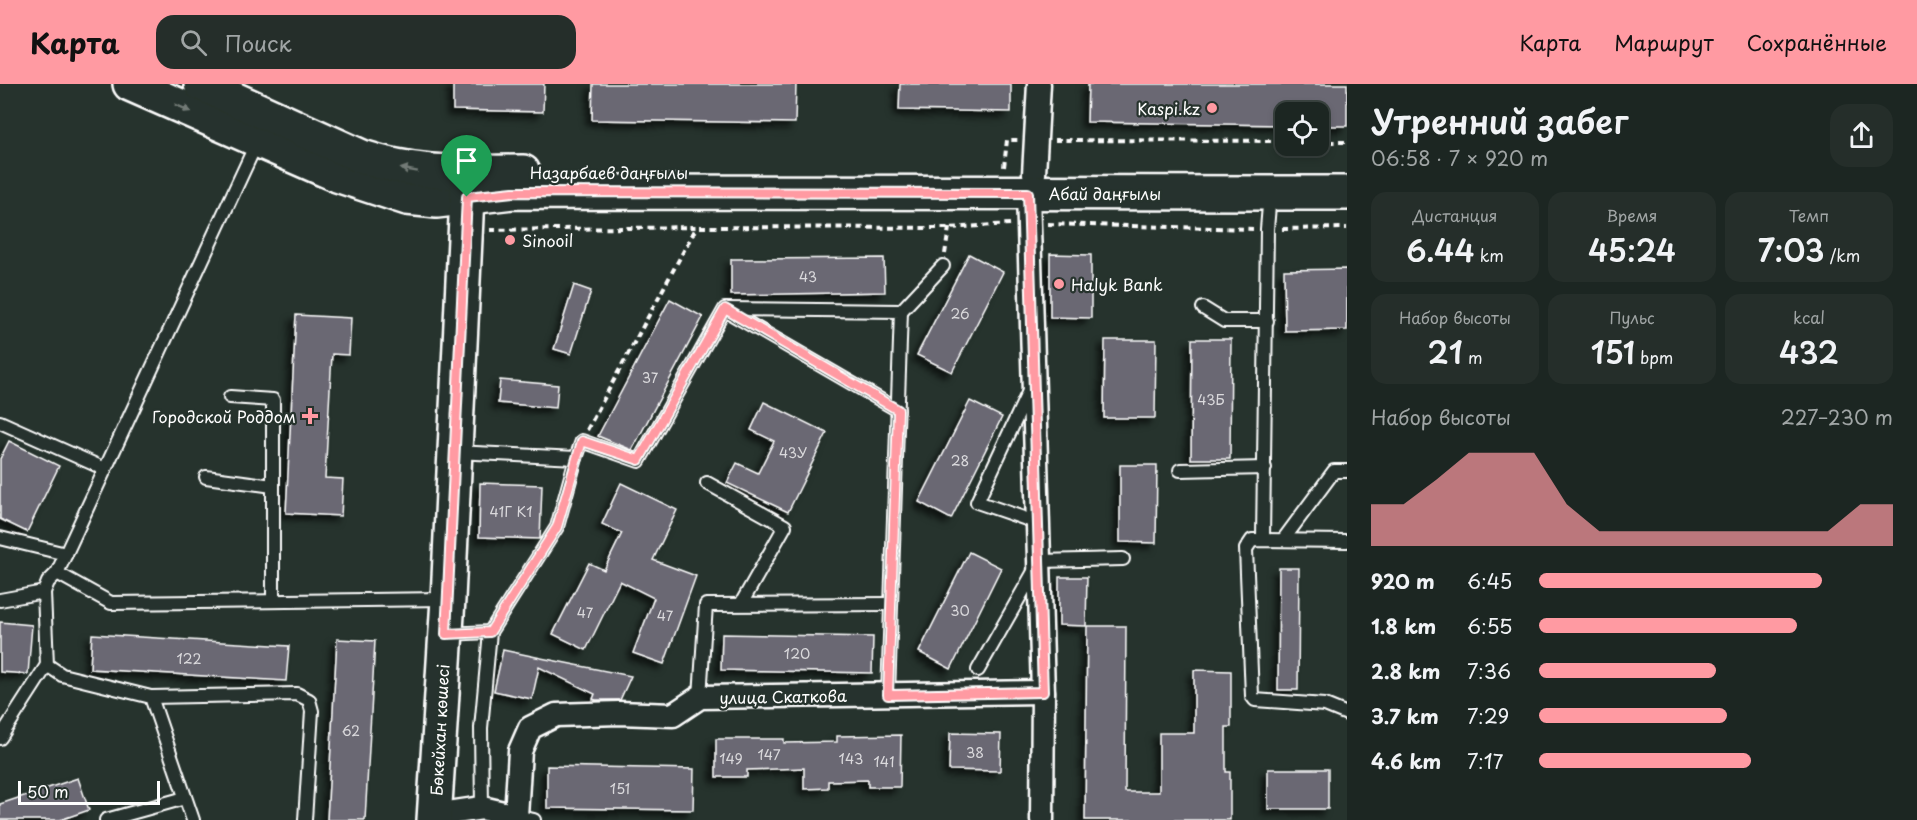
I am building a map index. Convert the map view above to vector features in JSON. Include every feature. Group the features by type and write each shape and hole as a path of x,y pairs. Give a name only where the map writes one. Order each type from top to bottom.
{"main road":[{"name":"Назарбаев даңғылы","path":"130,84 337,176 407,198 437,201 468,185"},
{"name":"Назарбаев даңғылы","path":"201,84 380,162 468,185 1024,191"},
{"name":"Абай даңғылы","path":"1024,191 1347,174"},
{"name":"Бөкейхан көшесі","path":"434,818 448,599 468,185"},
{"name":"Абай даңғылы","path":"1024,191 1347,193"}],"street":[{"path":"1039,84 1037,140 1024,191 1040,561 1043,692 1042,820"},
{"name":"улица Скаткова","path":"525,818 520,751 530,728 556,716 619,713 674,715 700,697 1043,692"},
{"path":"434,818 482,808 525,818"}],"lane":[{"path":"0,738 47,665 44,592 48,582 57,573 257,142"},
{"path":"1263,539 1268,321 1267,229 1270,193"},
{"path":"888,695 902,311 943,266"},
{"path":"1203,308 1224,321 1268,321"},
{"path":"482,808 481,728 490,632 557,527 582,441 639,460 725,309"},
{"path":"725,309 902,311"},
{"path":"725,309 898,410"},
{"path":"1034,381 977,502 1038,523"},
{"path":"230,397 273,400 273,601"},
{"path":"0,422 105,469"},
{"path":"455,452 576,458"},
{"path":"1180,470 1265,468"},
{"path":"1283,540 1334,471 1347,471"},
{"path":"206,477 273,486"},
{"path":"707,483 785,526 741,604"},
{"path":"0,537 66,554"},
{"path":"1347,541 1263,539 1252,540 1246,549 1252,696 1255,700 1325,705 1347,714"},
{"path":"978,670 1040,561 1123,559"},
{"path":"57,573 111,603 448,599"},
{"path":"0,600 44,592"},
{"path":"700,697 706,605 891,604"},
{"path":"446,634 490,632"},
{"path":"47,665 62,675 151,697 297,694 309,700 312,711 305,820"},
{"path":"151,697 193,820"},
{"path":"106,820 185,798"}],"path":[{"path":"1024,191 1007,141 1275,141"},
{"path":"1329,142 1347,142"},
{"path":"466,231 697,227 949,228 1024,191 1267,229 1347,228"},
{"path":"582,441 697,227"},
{"path":"943,266 949,228"}],"building":[{"path":"453,84 544,84 543,112 453,110"},
{"path":"593,84 796,84 795,123 592,120"},
{"path":"900,84 1011,84 1011,112 899,110"},
{"path":"1088,84 1347,84 1347,126 1329,126 1329,102 1275,102 1275,125 1087,122"},
{"path":"969,254 1003,272 952,372 917,355"},
{"path":"1050,254 1091,255 1091,318 1050,317"},
{"path":"884,258 885,292 731,295 731,259"},
{"path":"1347,269 1347,330 1285,331 1284,270"},
{"path":"574,285 591,291 571,354 554,349"},
{"path":"670,299 703,317 632,450 598,436"},
{"name":"Городской Роддом","path":"296,315 351,318 349,355 332,354 325,478 343,479 341,516 286,513"},
{"path":"1192,339 1231,339 1230,459 1191,459"},
{"path":"1105,340 1156,340 1155,418 1104,418"},
{"path":"500,380 558,385 556,408 498,403"},
{"path":"970,401 1002,417 951,519 919,502"},
{"path":"764,402 827,433 788,512 727,483 737,463 758,473 774,441 751,430"},
{"path":"9,441 59,466 27,532 0,519 0,459"},
{"path":"1120,465 1157,465 1156,543 1120,542"},
{"path":"480,483 542,485 540,539 479,537"},
{"path":"621,483 677,510 653,560 696,576 664,664 633,653 654,598 620,581 586,650 553,634 589,563 604,570 622,533 602,524"},
{"path":"969,552 1001,568 951,669 919,652"},
{"path":"1279,568 1299,568 1298,690 1278,690"},
{"path":"1059,577 1087,577 1086,626 1059,625"},
{"path":"0,622 32,625 28,674 0,672"},
{"path":"1087,626 1126,626 1125,792 1159,792 1159,733 1194,733 1194,670 1231,671 1231,727 1226,727 1226,772 1230,772 1230,820 1085,820"},
{"path":"92,634 289,646 286,681 90,669"},
{"path":"722,634 873,637 872,673 721,670"},
{"path":"337,639 375,641 365,820 327,820"},
{"path":"503,650 631,676 620,700 596,700 593,699 595,694 539,667 532,699 494,691"},
{"path":"950,733 1001,734 1000,771 949,770"},
{"path":"901,735 900,787 868,787 868,780 828,781 828,788 804,789 804,768 747,770 747,777 716,777 716,739 784,739 784,743 837,742 837,736"},
{"path":"547,766 694,769 693,810 547,808"},
{"path":"1268,769 1328,769 1328,809 1268,809"},
{"path":"78,778 89,810 60,820 0,820 0,804"}],"place":[{"name":"Kaspi.kz","path":"1212,108"},
{"name":"Sinooil","path":"510,240"},
{"name":"Halyk Bank","path":"1059,284"},
{"name":"Городской Роддом","path":"310,416"}],"route":[{"path":"513,192 1028,193 1043,692 888,695 898,410 725,309 639,460 582,441 557,527 490,632 446,634 467,197 513,192"}]}
